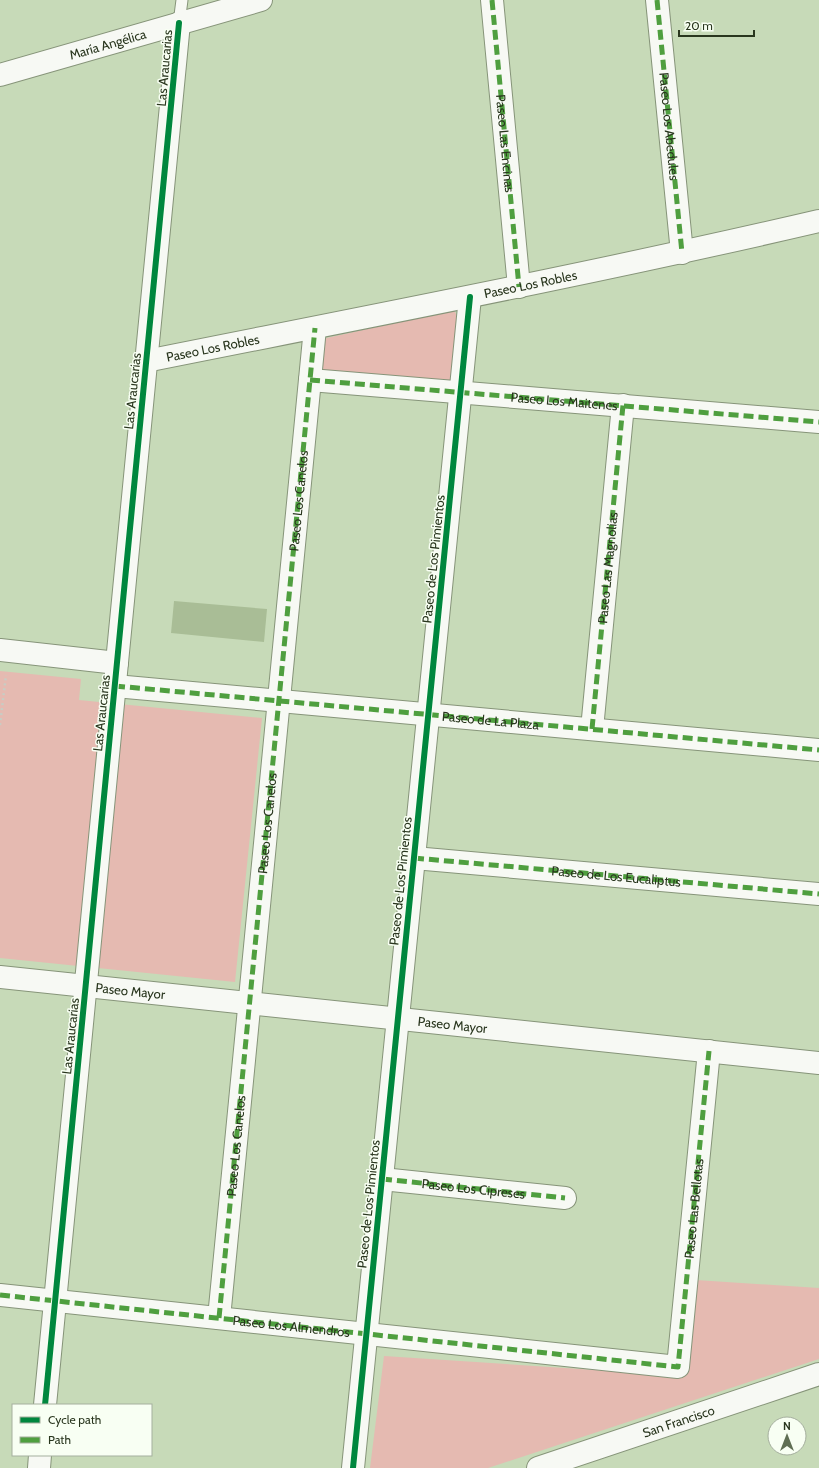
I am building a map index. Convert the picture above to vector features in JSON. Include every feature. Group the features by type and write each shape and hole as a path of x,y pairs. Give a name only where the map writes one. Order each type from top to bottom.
{"street":[{"name":"María Angélica","path":"0,75 261,0"},
{"name":"Paseo Las Encinas","path":"492,0 519,287"},
{"name":"Paseo Los Abedules","path":"657,0 682,253"},
{"name":"Las Araucarias","path":"45,1404 179,23"},
{"name":"Paseo Los Robles","path":"146,361 519,287 682,253 819,221"},
{"name":"Paseo de Los Pimientos","path":"353,1468 470,297"},
{"name":"Paseo Los Canelos","path":"219,1318 315,328"},
{"name":"Paseo Los Maitenes","path":"310,380 819,422"},
{"name":"Paseo Las Magnolias","path":"592,730 623,405"},
{"path":"4,650 117,662"},
{"name":"Paseo de La Plaza","path":"115,686 819,750"},
{"name":"Paseo de Los Eucaliptus","path":"414,858 819,894"},
{"name":"Paseo Mayor","path":"0,977 819,1063"},
{"name":"Paseo Las Bellotas","path":"678,1366 709,1051"},
{"name":"Paseo Los Cipreses","path":"382,1179 565,1198"},
{"name":"Paseo Los Almendros","path":"0,1295 678,1366"},
{"name":"San Francisco","path":"538,1468 819,1374"},
{"path":"39,1468 40,1456"}],"lane":[{"path":"179,23 182,0"}],"path":[{"path":"0,725 4,650"}],"shaded area":[{"path":"454,310 458,318 453,384 318,375 322,339"},
{"path":"0,671 81,679 79,700 262,718 235,982 0,958"},
{"path":"696,1280 819,1288 819,1359 488,1468 370,1468 384,1356 686,1376"}],"building":[{"path":"174,601 267,609 264,642 171,633"}],"marked path":[{"path":"492,0 519,287"},
{"path":"657,0 682,253"},
{"path":"219,1318 315,328"},
{"path":"310,380 819,422"},
{"path":"592,729 623,405"},
{"path":"115,686 819,750"},
{"path":"414,858 819,894"},
{"path":"0,1295 678,1367 709,1051"},
{"path":"382,1179 565,1198"}],"cycle path":[{"path":"45,1404 179,23"},
{"path":"353,1468 470,297"}]}
